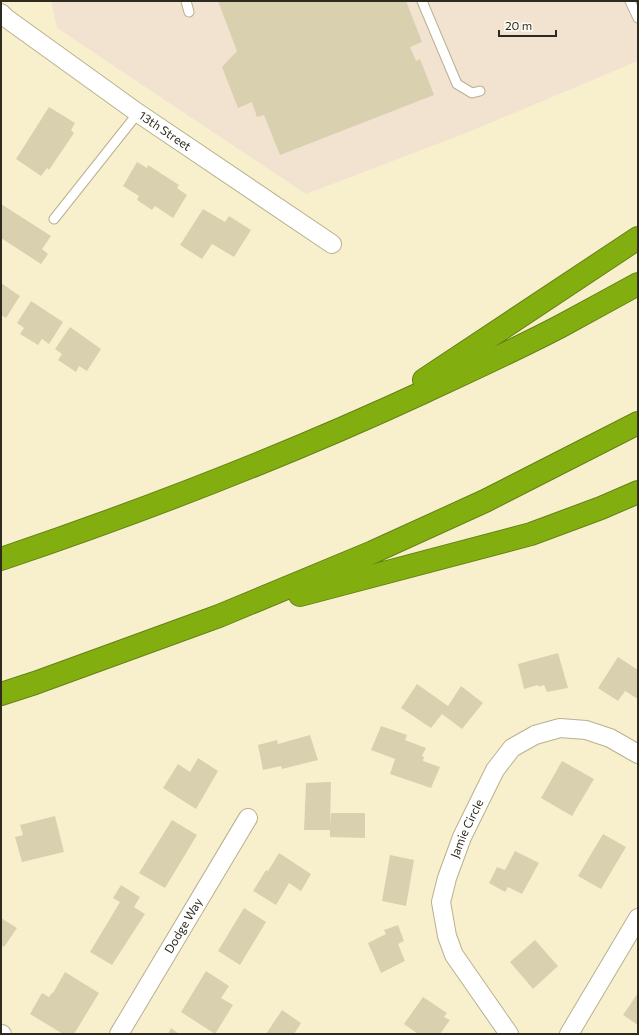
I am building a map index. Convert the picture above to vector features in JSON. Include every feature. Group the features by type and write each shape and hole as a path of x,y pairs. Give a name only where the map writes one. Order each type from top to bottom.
{"highway":[{"path":"363,420 638,238"},
{"path":"1,559 83,531 213,482 363,420 519,347 638,284"},
{"path":"1,694 219,616 401,539 492,497 638,423"},
{"path":"219,616 531,534 601,508 638,492"}],"street":[{"name":"13th Street","path":"1,13 138,113 332,244"},
{"name":"Jamie Circle","path":"509,1034 454,955 447,936 441,902 447,878 462,836 495,770 512,748 535,735 560,728 586,730 610,738 638,754"},
{"name":"Dodge Way","path":"119,1034 248,818"},
{"path":"569,1034 638,918"}],"lane":[{"path":"186,1 189,12"},
{"path":"422,1 457,84 472,92 480,91"},
{"path":"630,1 638,18"},
{"path":"54,219 138,113"}],"shaded area":[{"path":"51,1 638,1 638,61 466,133 306,194 57,28"}],"building":[{"path":"218,1 406,1 422,42 410,47 416,61 420,59 434,95 280,155 264,115 257,117 252,102 238,108 222,67 237,51"},
{"path":"49,107 75,123 71,130 74,133 49,170 47,168 41,176 16,159"},
{"path":"137,162 147,168 148,165 179,185 177,188 187,195 173,218 155,206 152,210 137,200 139,196 123,186"},
{"path":"1,204 51,236 42,249 48,254 41,264 1,238"},
{"path":"203,209 225,222 229,216 251,230 234,257 212,244 202,259 180,245"},
{"path":"1,283 20,296 6,318 1,315"},
{"path":"31,301 63,322 49,344 42,339 38,345 20,334 24,328 17,323"},
{"path":"70,327 101,349 87,371 79,366 76,372 58,360 62,354 55,349"},
{"path":"558,653 568,688 547,692 544,685 539,687 538,685 524,689 518,664"},
{"path":"618,657 638,670 638,699 625,691 618,701 598,688"},
{"path":"417,684 448,706 461,686 483,703 462,729 442,714 431,728 401,708"},
{"path":"381,726 407,735 405,740 426,748 422,756 424,757 423,761 440,767 431,788 390,774 395,759 371,750"},
{"path":"310,735 318,760 282,769 281,766 263,770 258,745 277,740 278,744"},
{"path":"198,758 218,771 196,809 163,788 178,764 190,772"},
{"path":"562,761 594,779 572,816 541,798"},
{"path":"331,782 330,827 331,813 365,813 365,838 330,837 330,830 304,830 306,783"},
{"path":"55,816 64,852 22,862 15,837 23,835 20,825"},
{"path":"172,820 197,835 165,888 139,873"},
{"path":"603,834 626,847 601,889 578,876"},
{"path":"515,851 539,863 522,894 508,887 505,892 489,883 497,867 505,870"},
{"path":"279,853 311,874 301,891 289,883 276,905 253,891"},
{"path":"390,855 414,860 406,906 382,901"},
{"path":"121,885 140,897 134,907 145,914 112,965 90,952 120,902 113,898"},
{"path":"244,908 266,922 240,965 218,951"},
{"path":"1,918 17,928 4,947 1,945"},
{"path":"398,925 404,941 398,944 405,961 381,973 368,943 386,934 384,930"},
{"path":"535,940 558,966 533,989 510,962"},
{"path":"206,971 229,986 221,998 233,1005 215,1034 181,1012"},
{"path":"65,972 99,993 74,1034 63,1034 30,1014 42,993 49,997 53,993"},
{"path":"638,993 638,1025 623,1015"},
{"path":"423,997 447,1013 444,1017 450,1020 440,1034 418,1034 404,1024"},
{"path":"282,1010 301,1023 294,1034 266,1034"},
{"path":"171,1028 179,1034 168,1034"}]}
